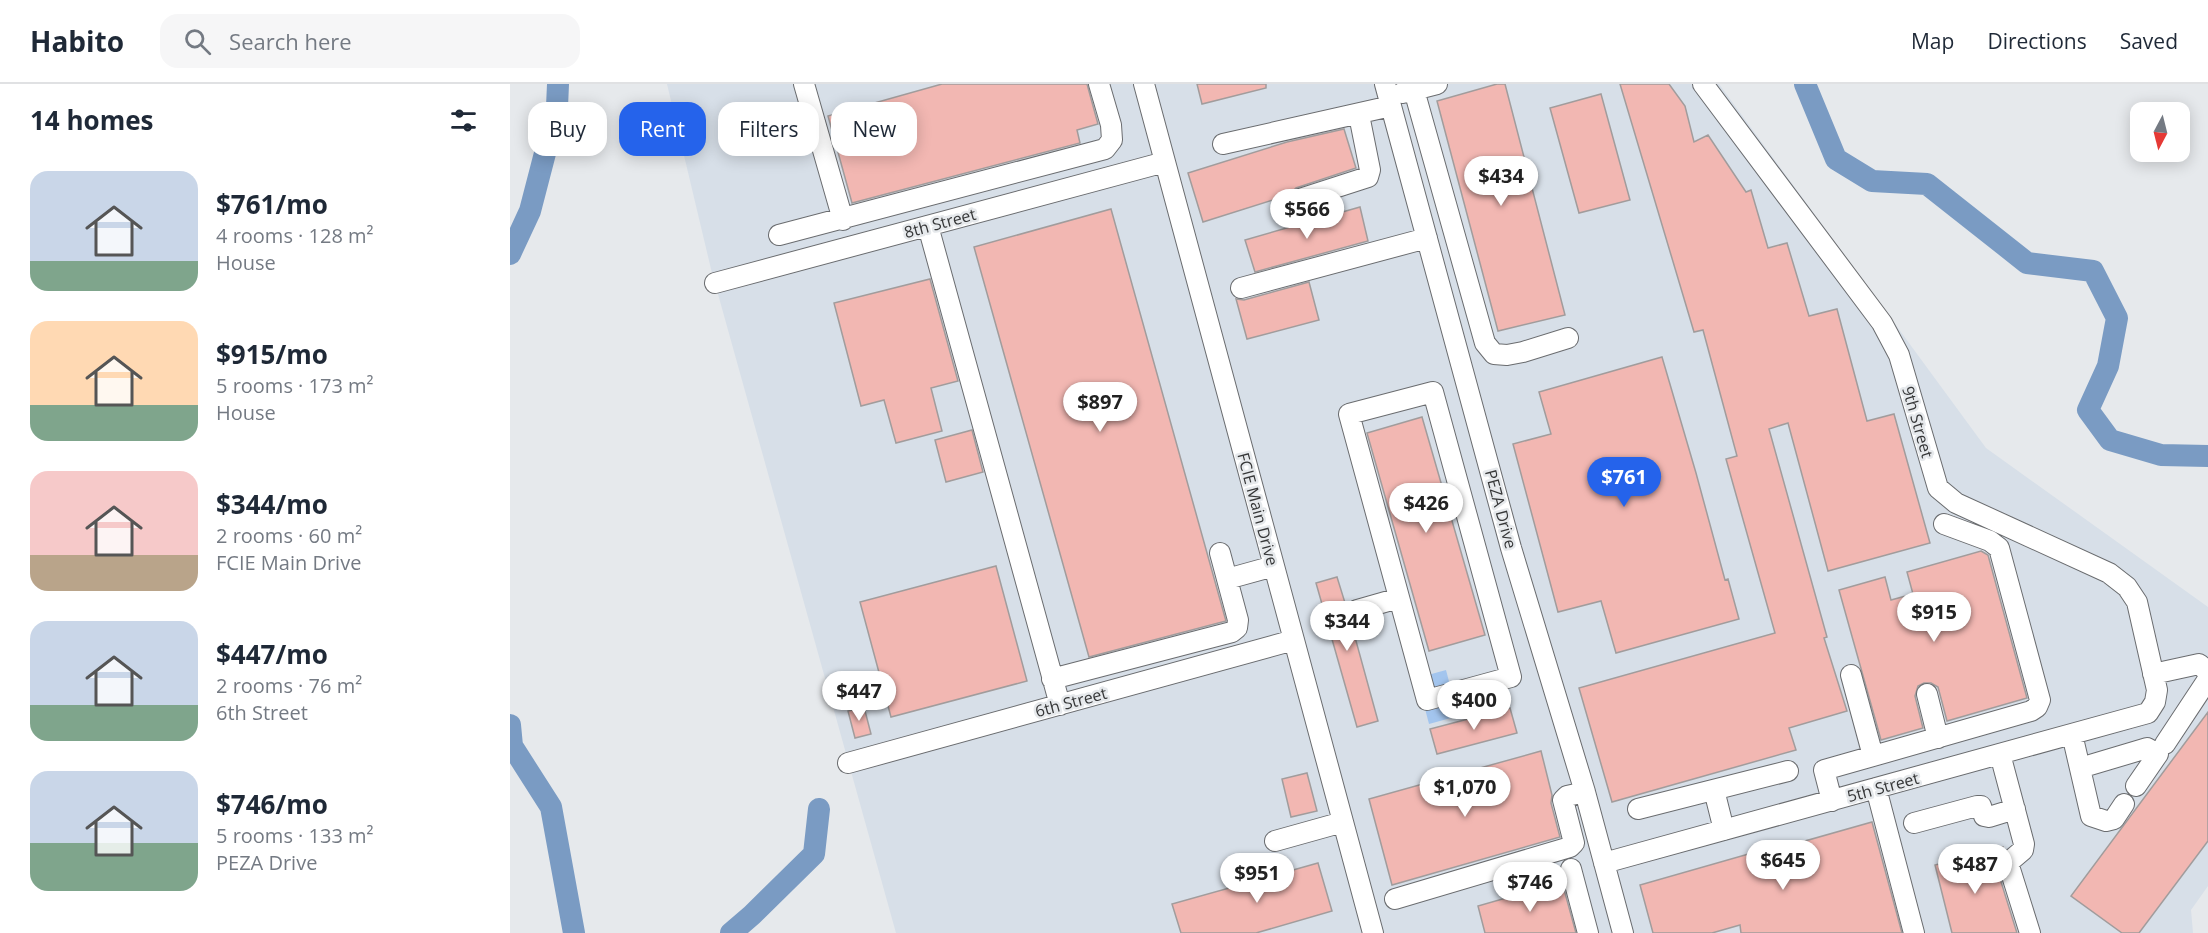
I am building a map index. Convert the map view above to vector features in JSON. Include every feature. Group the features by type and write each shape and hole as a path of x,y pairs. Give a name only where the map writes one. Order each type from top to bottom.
{"street":[{"path":"804,84 843,220"},
{"path":"779,235 843,220 1105,149 1112,140 1111,124 1099,84"},
{"name":"FCIE Main Drive","path":"1144,84 1373,933"},
{"path":"1223,144 1359,115 1388,96 1437,84"},
{"name":"9th Street","path":"1703,84 1882,323 1899,355 1938,488 1956,503 2109,573 2127,587 2137,602 2157,690 2155,702"},
{"path":"1414,90 1485,343 1494,354 1507,355 1568,339"},
{"name":"PEZA Drive","path":"1388,96 1504,520 1585,792 1623,933"},
{"path":"1300,198 1368,177 1370,170 1359,115"},
{"name":"8th Street","path":"715,283 1165,162"},
{"path":"928,226 1060,705"},
{"path":"1241,288 1427,238"},
{"path":"1433,392 1471,529 1511,677 1427,700 1349,414 1433,392"},
{"path":"1471,529 1504,520"},
{"path":"1832,801 1824,770 2031,711 2037,707 2040,700 1999,548 1990,541 1944,524"},
{"path":"1052,679 1232,632 1237,628 1238,620 1220,553"},
{"path":"1227,579 1274,566"},
{"path":"1357,610 1400,598"},
{"name":"6th Street","path":"848,763 1294,640"},
{"path":"2153,674 2199,664 2207,671 2208,679 2165,744"},
{"path":"1851,675 1873,756"},
{"path":"1927,694 1938,738"},
{"name":"5th Street","path":"1577,890 1607,872 1724,830 2148,713 2155,702"},
{"path":"2072,734 2091,816 2106,821 2114,819 2124,804"},
{"path":"2080,768 2147,747 2158,754 2136,786"},
{"path":"2000,754 2024,844 2023,850 2010,861 2009,866 2030,933"},
{"path":"1638,809 1788,771"},
{"path":"1876,789 1914,933"},
{"path":"1713,790 1724,830"},
{"path":"1395,899 1570,848 1574,843 1563,800 1567,796 1585,792"},
{"path":"1914,824 1977,806 1981,806 1984,816 1989,817 2015,809"},
{"path":"1275,841 1343,822"},
{"path":"1571,869 1588,933"}],"shaded area":[{"path":"667,84 1719,84 1986,448 2208,607 2208,886 2191,910 2193,933 896,933 711,269 684,156 706,156 706,102 671,102"},
{"path":"1446,670 1458,716 1429,724 1417,678"}],"building":[{"path":"942,84 1087,84 1098,124 1077,130 1080,143 852,203 839,156 917,156 917,102 878,102"},
{"path":"1197,84 1266,84 1266,88 1202,104"},
{"path":"1497,84 1505,84 1565,315 1498,331 1437,101"},
{"path":"1620,84 1669,84 1685,106 1694,142 1708,135 1746,192 1751,190 1768,248 1787,243 1809,316 1837,309 1867,421 1894,414 1930,543 1828,571 1788,423 1769,429 1827,637 1824,638 1847,711 1789,728 1796,750 1612,802 1579,688 1775,633 1726,459 1737,456 1703,330 1694,332"},
{"path":"1601,94 1630,200 1579,213 1550,108"},
{"path":"1344,129 1356,168 1296,188 1289,195 1203,222 1188,173 1287,142"},
{"path":"1360,207 1368,241 1255,272 1245,240"},
{"path":"1111,209 1226,621 1089,657 974,247"},
{"path":"930,279 958,381 931,388 942,431 896,443 884,400 861,406 834,303"},
{"path":"1309,282 1319,320 1247,339 1236,299 1244,300"},
{"path":"1662,357 1725,580 1728,579 1739,619 1616,653 1601,601 1558,612 1513,444 1551,434 1539,392"},
{"path":"1422,417 1485,635 1429,651 1367,433"},
{"path":"972,430 983,472 946,482 935,440"},
{"path":"1981,551 1988,555 2027,698 1947,721 1938,687 1931,683 1924,683 1918,686 1915,696 1923,728 1881,740 1839,590 1885,577 1891,600 1913,594 1907,572"},
{"path":"996,566 1027,681 891,717 860,602"},
{"path":"1337,577 1378,721 1357,727 1316,583"},
{"path":"864,707 871,734 855,738 848,711"},
{"path":"1510,708 1517,733 1437,754 1430,729"},
{"path":"2208,712 2208,841 2139,933 2122,933 2071,896"},
{"path":"1541,751 1560,837 1392,885 1369,799"},
{"path":"1307,773 1317,811 1291,817 1282,779"},
{"path":"1872,822 1902,933 1741,933 1740,925 1712,933 1653,933 1640,885"},
{"path":"2003,847 1997,869 2017,933 1952,933 1935,865"},
{"path":"1318,863 1332,911 1256,933 1181,933 1172,904"},
{"path":"1562,882 1576,933 1485,933 1478,906"}],"waterway":[{"path":"510,254 530,211 557,107 558,84"},
{"path":"1805,84 1836,159 1872,181 1927,184 2027,263 2093,271 2117,318 2108,366 2088,410 2110,440 2161,455 2208,456"},
{"path":"510,725 512,746 551,807 574,933"},
{"path":"731,933 814,854 819,809"}]}
